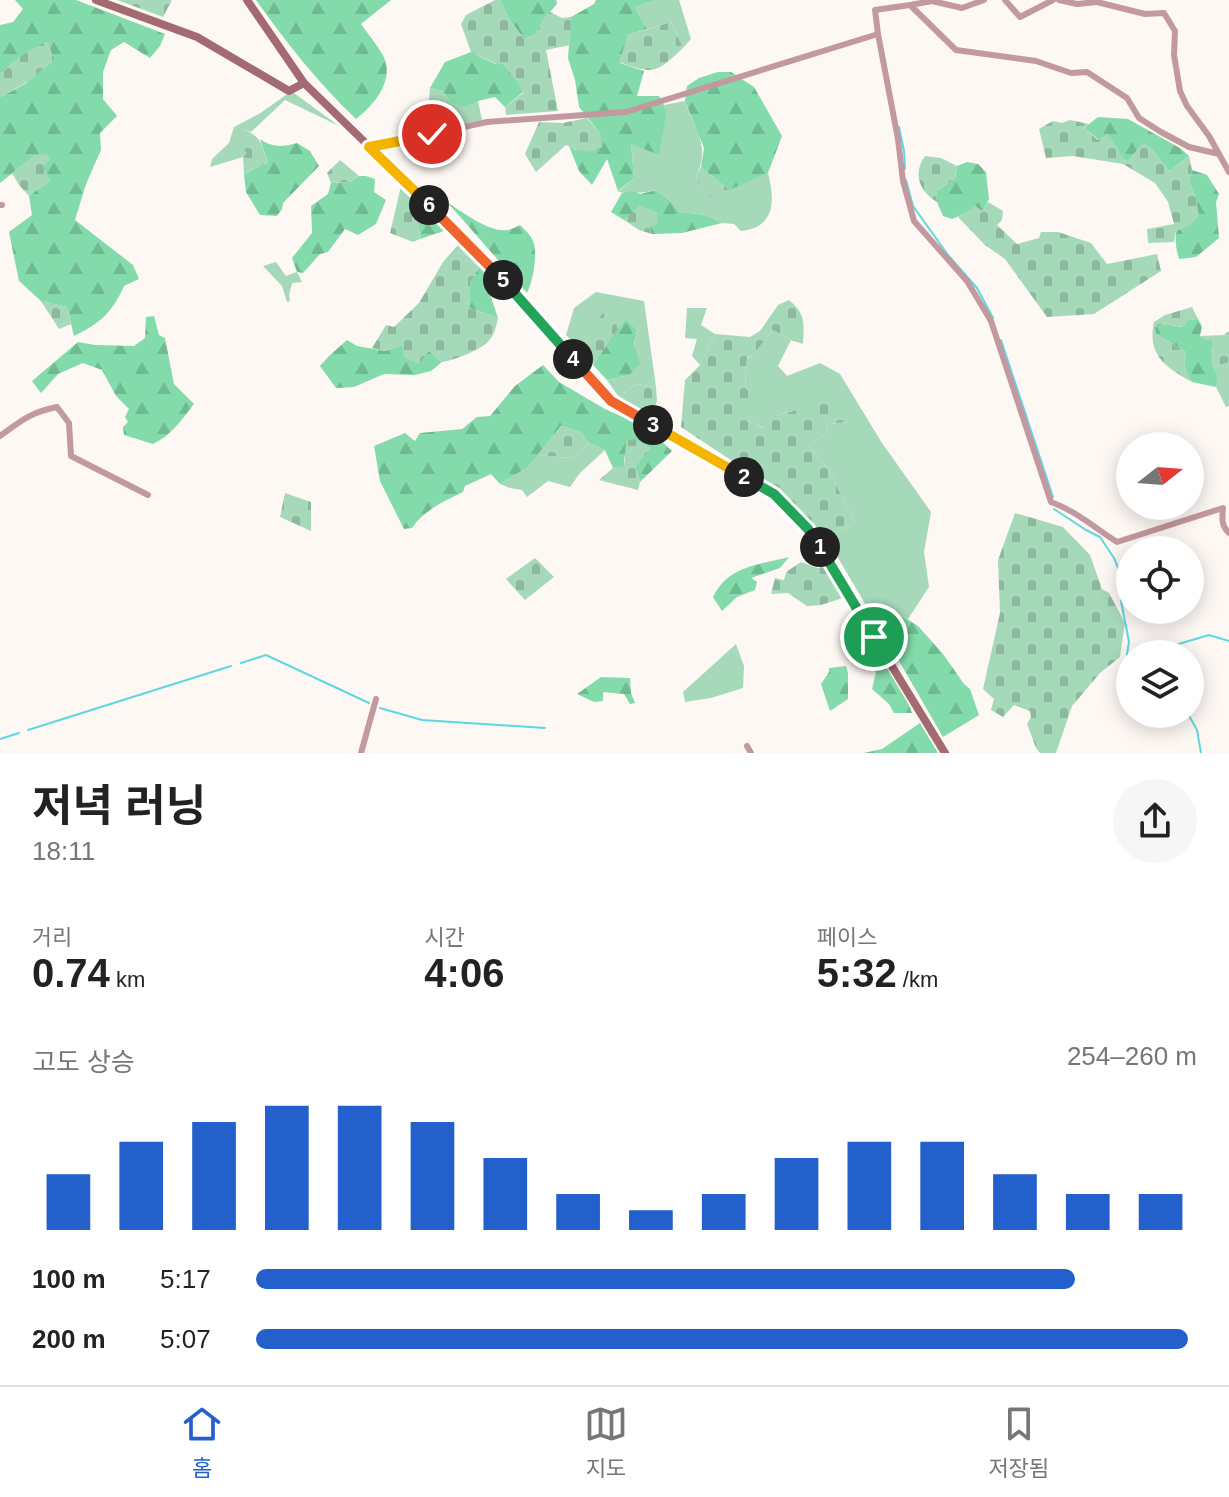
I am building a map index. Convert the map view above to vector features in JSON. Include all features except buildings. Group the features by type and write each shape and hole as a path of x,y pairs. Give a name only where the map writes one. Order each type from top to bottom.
{"street":[{"path":"96,0 197,37 289,91 304,83"},
{"path":"247,0 304,83 510,287 611,401 774,494 808,529 945,753"},
{"path":"984,0 962,8 932,1 875,10 903,181 914,221 967,281 991,321 1051,502 1093,524 1117,542 1223,508 1222,520 1229,533"},
{"path":"1005,0 1020,17 1053,0"},
{"path":"1059,0 1077,4 1097,2 1145,14 1164,13 1175,31 1176,74 1183,99 1229,172"},
{"path":"910,5 956,50 1036,61 1071,73 1087,72 1127,98 1139,118 1161,132 1189,147 1219,154"},
{"path":"369,147 487,122 626,112 878,34"},
{"path":"0,436 22,419 57,407 69,423 71,456 148,495"},
{"path":"361,753 376,699"}],"green space":[{"path":"15,0 76,0 165,34 150,58 124,42 111,50 103,72 103,99 117,116 100,133 101,150 75,220 133,265 139,279 124,286 104,317 74,336 67,307 41,301 19,281 9,232 32,215 29,196 50,180 34,156 0,183 0,97 25,84 54,60 26,52 0,74 0,25 13,22 23,9"},
{"path":"117,0 172,0 163,17"},
{"path":"256,0 391,0 361,24 382,54 387,71 379,95 368,108 356,119 303,62"},
{"path":"500,0 556,0 557,4 535,35 524,39"},
{"path":"500,0 524,39 535,35 550,12 562,18 571,17 570,45 546,50 558,111 506,115 505,107 523,93 517,80 503,64 496,64 471,52 461,24 466,15"},
{"path":"596,0 655,0 635,7 647,29 628,35 620,63 644,71 637,96 659,96 667,111 659,155 631,144 634,178 618,191 607,159 592,185 579,171 569,146 576,150 600,133 579,107 568,58 571,17"},
{"path":"655,0 679,0 691,39 683,48 671,22 647,29 635,7"},
{"path":"671,22 683,48 667,63 648,70 619,62 628,35"},
{"path":"48,41 54,60 29,81 0,97 0,74 26,52"},
{"path":"471,52 495,64 503,64 523,92 505,107 495,97 464,107 450,102 443,91 430,88 445,62"},
{"path":"718,72 731,72 754,87 782,136 768,173 729,190 701,167 704,148 685,101 687,86"},
{"path":"430,88 443,91 450,102 478,101 482,120 427,131"},
{"path":"294,93 339,126 285,100 251,132 242,129 248,153 210,167 212,159 229,143 234,127"},
{"path":"685,101 702,147 696,177 707,197 768,173 772,202 767,218 761,224 741,231 734,224 722,223 706,215 680,212 657,190 618,192 634,178 631,143 664,125 667,111 664,105"},
{"path":"1098,117 1128,119 1189,156 1169,171 1152,149 1127,162 1084,128"},
{"path":"587,118 600,133 602,147 584,151 566,145 536,172 525,154 539,122 563,123"},
{"path":"1070,120 1089,124 1084,128 1098,140 1107,134 1127,161 1144,142 1169,171 1189,156 1192,170 1189,182 1199,215 1189,225 1176,231 1174,242 1148,243 1147,229 1174,224 1168,202 1155,183 1123,164 1073,156 1046,158 1039,129 1053,121 1062,123"},
{"path":"242,129 257,138 268,163 244,175 243,157 247,153 237,144"},
{"path":"260,139 278,146 297,143 310,151 319,166 283,203 277,216 260,215 246,192 244,175 268,163"},
{"path":"47,154 50,160 43,167 50,180 29,196 12,173 34,155"},
{"path":"925,156 941,158 957,166 955,179 936,191 937,202 926,193 920,182 919,169"},
{"path":"340,160 359,176 350,182 331,183 327,173"},
{"path":"967,162 978,164 986,172 989,199 983,211 952,219 943,216 936,191 955,179 957,166"},
{"path":"701,167 729,190 707,198 696,177"},
{"path":"1192,170 1207,175 1219,194 1216,202 1219,238 1196,257 1179,259 1176,233 1195,196 1189,182"},
{"path":"359,176 375,179 374,192 386,200 376,224 358,235 345,229 328,252 320,254 303,273 297,272 292,258 312,233 311,206 328,194 331,183 350,182"},
{"path":"402,182 424,204 418,214 420,239 413,242 390,233"},
{"path":"657,190 680,212 706,215 722,223 682,233 652,234 649,227 633,214 624,220 611,212 622,193 633,191 640,194"},
{"path":"432,201 440,204 451,219 444,231 420,239 418,214 421,205"},
{"path":"988,202 1003,211 1002,220 997,225 1017,244 1039,238 1041,232 1058,232 1091,243 1107,264 1157,254 1161,271 1094,314 1047,317 1005,259 985,245 958,217 975,206 983,211"},
{"path":"448,203 493,228 508,230 520,225 527,232 535,252 533,275 527,293"},
{"path":"640,205 658,213 657,224 649,228 652,234 624,220"},
{"path":"458,245 479,266 470,284 470,308 498,318 489,340 472,352 442,362 429,351 419,364 404,358 402,345 385,351 372,348 386,325 394,327 419,303 443,262"},
{"path":"276,262 286,276 297,272 302,282 292,283 290,301 287,302 282,286 263,266"},
{"path":"479,266 495,284 490,294 498,318 470,308 470,284"},
{"path":"596,292 644,301 656,387 636,384 626,391 621,400 607,380 629,375 637,330 626,321 618,329 614,319 589,338 581,349 566,335 574,308"},
{"path":"789,300 803,319 803,344 773,330 747,358 745,388 754,392 740,417 763,428 766,418 824,403 843,408 853,416 848,422 828,424 826,434 809,445 829,470 855,524 825,536 785,496 681,427 685,380 700,365 715,334 750,337 760,331 778,305"},
{"path":"41,301 67,307 71,324 59,329"},
{"path":"1192,307 1198,319 1188,320 1183,327 1166,324 1154,327 1156,334 1186,352 1185,368 1192,382 1160,359 1153,343 1153,333 1154,322 1165,315"},
{"path":"687,308 707,308 701,325 715,334 700,365 692,356 697,339 685,338"},
{"path":"603,313 614,318 618,329 593,365 581,349 589,338 590,329"},
{"path":"154,316 159,335 165,338 174,384 194,404 176,427 159,441 153,444 124,435 123,427 128,422 125,417 129,409 116,396 102,370 83,363 58,374 41,393 32,381 78,342 134,346 145,338 146,317"},
{"path":"1198,319 1202,326 1200,336 1211,342 1213,367 1218,377 1216,387 1192,382 1185,368 1186,352 1156,334 1154,327 1166,324 1182,327 1188,320"},
{"path":"626,320 637,330 634,345 640,364 629,375 607,380 593,365"},
{"path":"773,330 791,340 778,366 787,376 820,363 840,374 882,443 931,512 924,552 929,587 908,619 899,614 881,623 873,617 825,536 855,524 829,470 809,445 826,434 828,424 848,422 792,411 767,418 764,428 739,417 753,392 745,388 747,359"},
{"path":"1229,331 1229,362 1213,367 1211,342 1200,336 1224,335"},
{"path":"347,340 357,346 385,351 402,345 429,351 442,362 431,371 415,375 384,374 354,387 336,388 320,366"},
{"path":"1229,362 1229,406 1226,407 1216,387 1218,377 1213,367"},
{"path":"543,365 559,382 605,409 647,428 672,451 640,482 635,467 650,447 624,457 624,467 613,468 605,450 589,443 581,432 561,426 528,467 500,484 491,474 465,486 463,492 428,511 412,528 404,529 380,481 374,446 405,433 415,441 420,433 462,429 477,417 490,416 515,386"},
{"path":"636,384 656,387 657,401 652,414 621,400 626,391"},
{"path":"561,426 581,432 589,443 572,458 537,455"},
{"path":"635,439 651,448 635,467 640,482 638,490 599,480 613,468 624,466 626,441"},
{"path":"589,443 605,450 570,487 548,481 527,497 522,490 500,484 528,467 537,455 572,458"},
{"path":"285,493 311,502 311,531 280,517"},
{"path":"1015,513 1063,527 1090,555 1102,589 1109,593 1116,606 1116,624 1125,624 1122,640 1116,640 1116,660 1100,673 1072,706 1056,753 1040,753 1036,748 1027,724 1030,711 1014,705 1003,717 991,710 994,699 983,689 1000,613 998,560"},
{"path":"789,557 780,568 751,578 757,582 755,590 737,597 722,611 713,597 727,579 745,568"},
{"path":"535,558 554,577 525,600 506,579"},
{"path":"801,562 818,568 826,566 846,597 807,606 788,593 771,594 775,578 784,580 786,572"},
{"path":"899,614 918,626 970,689 979,715 943,737 888,642 881,623"},
{"path":"736,644 744,666 743,688 685,702 683,692"},
{"path":"876,650 912,713 894,713 872,689 876,672 862,664"},
{"path":"846,666 848,699 830,711 821,684 829,668"},
{"path":"601,677 630,678 635,703 630,704 624,694 603,692 603,701 594,702 577,694"},
{"path":"920,723 938,753 864,753 882,749"}],"waterway":[{"path":"899,127 905,169"},
{"path":"906,180 913,206 948,255 977,288 993,318"},
{"path":"1001,340 1053,497"},
{"path":"1054,509 1100,537 1114,558 1125,584 1121,601 1129,640"},
{"path":"1192,640 1209,635 1229,641"},
{"path":"241,663 266,655 369,703"},
{"path":"28,730 231,666"},
{"path":"380,708 422,720 545,728"},
{"path":"1196,728 1201,753"},
{"path":"0,739 19,733"}],"route":[{"path":"432,134 369,147 510,287 611,401 774,494 808,529 874,637"}]}
